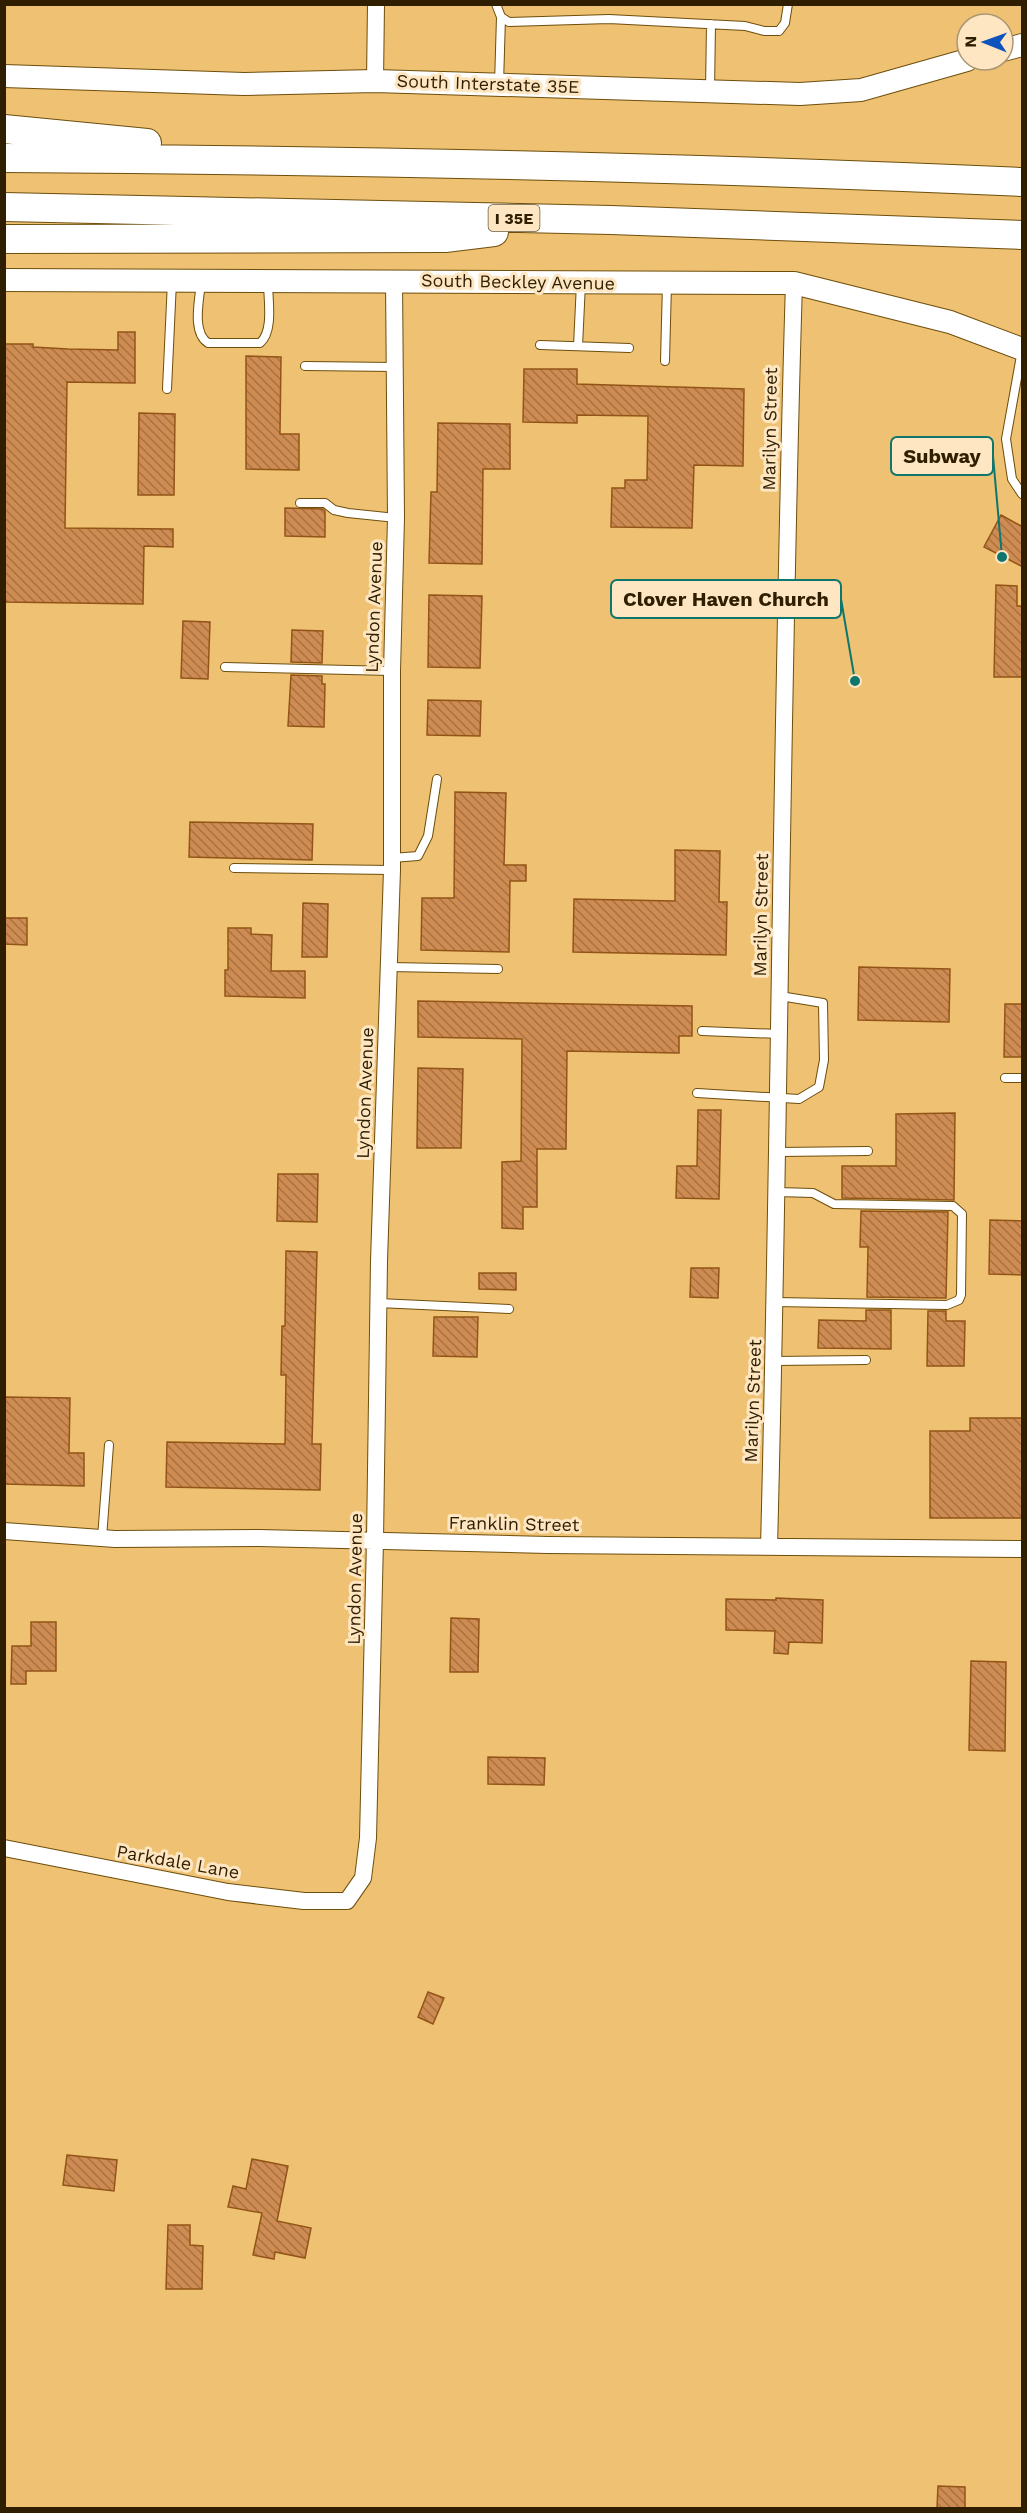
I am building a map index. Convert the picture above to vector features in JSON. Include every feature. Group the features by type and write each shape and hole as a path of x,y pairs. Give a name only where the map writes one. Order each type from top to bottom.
{"highway":[{"path":"4,129 292,160"},
{"path":"4,158 292,160 830,173 1023,182"},
{"name":"I 35E","path":"4,207 611,220 1023,235"},
{"path":"4,239 446,238 611,220"}],"main road":[{"name":"South Interstate 35E","path":"4,76 244,84 375,81 800,94 861,90 955,63"},
{"name":"South Beckley Avenue","path":"4,280 394,280 794,284 950,322 1022,349"}],"street":[{"path":"375,81 376,4"},
{"name":"Lyndon Avenue","path":"347,1901 363,1878 368,1838 378,1303 392,864 392,670 396,518 394,280"},
{"name":"Marilyn Street","path":"769,1547 776,1302 794,284"},
{"name":"Franklin Street","path":"4,1531 102,1538 1023,1549"},
{"name":"Parkdale Lane","path":"4,1848 228,1892 304,1901 347,1901"}],"lane":[{"path":"496,4 501,17 499,85"},
{"path":"501,17 509,22 609,19 745,26 764,31 779,31 785,23 788,4"},
{"path":"710,91 711,24"},
{"path":"167,390 172,280"},
{"path":"201,280 198,323 200,334 208,343 260,343 264,340 268,323 268,280"},
{"path":"578,346 581,283"},
{"path":"665,361 667,283"},
{"path":"540,345 629,348"},
{"path":"1022,349 1006,439 1012,480 1023,494"},
{"path":"305,366 395,367"},
{"path":"300,503 325,503 334,510 348,513 396,518"},
{"path":"225,667 392,670"},
{"path":"234,868 392,864 417,856 428,836 437,779"},
{"path":"389,966 498,969"},
{"path":"697,1093 799,1099 819,1088 824,1060 823,1003 780,996"},
{"path":"702,1031 779,1034"},
{"path":"1005,1078 1023,1078"},
{"path":"778,1152 868,1151"},
{"path":"776,1302 947,1305 959,1300 962,1272 962,1214 953,1206 834,1204 813,1193 777,1192"},
{"path":"378,1303 509,1310"},
{"path":"774,1361 866,1360"},
{"path":"102,1538 109,1445"}],"building":[{"path":"118,332 135,332 135,383 67,382 65,528 173,529 173,547 144,546 143,604 4,602 4,344 118,350"},
{"path":"246,356 281,357 280,434 299,434 299,470 246,469"},
{"path":"524,369 577,369 577,384 744,389 743,466 694,465 692,528 611,527 612,488 625,488 625,480 647,480 648,416 577,415 577,423 523,422"},
{"path":"139,413 175,414 174,495 138,495"},
{"path":"438,423 510,424 510,469 483,469 482,564 429,563 431,492 437,492"},
{"path":"285,508 323,509 325,511 325,537 285,536"},
{"path":"1001,515 1023,527 1023,567 984,547"},
{"path":"996,585 1017,586 1017,606 1023,606 1023,677 994,677"},
{"path":"429,595 482,596 480,668 428,667"},
{"path":"183,621 210,622 208,679 181,678"},
{"path":"292,630 323,631 322,663 291,662"},
{"path":"291,675 322,676 322,684 325,684 324,727 288,726"},
{"path":"428,700 481,701 480,736 427,735"},
{"path":"455,792 506,793 504,865 526,865 526,881 510,881 509,952 421,950 422,898 454,898"},
{"path":"190,822 313,824 312,860 189,857"},
{"path":"675,850 720,851 719,902 727,902 726,955 573,952 574,899 675,901"},
{"path":"303,903 328,904 327,957 302,957"},
{"path":"4,918 27,918 27,945 4,944"},
{"path":"228,928 251,928 251,934 272,935 271,971 305,971 305,998 225,996 225,970 228,970"},
{"path":"859,967 950,969 949,1022 858,1020"},
{"path":"418,1001 692,1006 692,1036 679,1036 679,1053 567,1051 566,1149 537,1149 537,1207 523,1207 523,1229 502,1228 502,1162 521,1161 522,1039 418,1037"},
{"path":"1005,1004 1023,1004 1023,1057 1004,1057"},
{"path":"418,1068 463,1069 461,1148 417,1148"},
{"path":"698,1110 721,1110 719,1199 676,1198 677,1166 697,1166"},
{"path":"955,1113 954,1200 842,1198 842,1166 896,1166 896,1114"},
{"path":"278,1174 318,1174 317,1222 277,1221"},
{"path":"861,1211 948,1212 946,1298 867,1297 868,1247 860,1247"},
{"path":"990,1220 1023,1221 1023,1275 989,1274"},
{"path":"286,1251 317,1252 312,1444 321,1444 320,1490 166,1487 167,1442 285,1444 286,1375 281,1375 282,1326 285,1326"},
{"path":"691,1268 719,1268 718,1298 690,1297"},
{"path":"479,1273 516,1273 516,1290 479,1289"},
{"path":"866,1310 891,1310 891,1349 818,1348 819,1320 866,1321"},
{"path":"928,1311 946,1311 946,1321 965,1321 964,1366 927,1366"},
{"path":"434,1317 478,1317 477,1357 433,1356"},
{"path":"4,1397 70,1398 69,1453 84,1453 84,1486 4,1484"},
{"path":"970,1418 1023,1418 1023,1518 930,1518 930,1431 970,1431"},
{"path":"776,1598 823,1600 822,1643 789,1642 788,1654 774,1653 775,1631 726,1630 726,1599 776,1600"},
{"path":"451,1618 479,1619 478,1672 450,1672"},
{"path":"31,1622 56,1622 56,1671 26,1671 26,1684 11,1684 12,1646 31,1646"},
{"path":"971,1661 1006,1662 1005,1751 969,1750"},
{"path":"488,1757 545,1758 544,1785 488,1784"},
{"path":"428,1992 444,1998 433,2024 418,2017"},
{"path":"67,2155 117,2160 114,2191 63,2185"},
{"path":"252,2159 288,2166 277,2221 311,2228 305,2258 275,2252 274,2259 253,2255 262,2213 228,2207 233,2186 246,2189"},
{"path":"168,2225 190,2225 190,2245 203,2246 202,2289 166,2289"},
{"path":"938,2486 965,2487 965,2508 937,2508"}],"place":[{"name":"Subway","path":"1002,557"},
{"name":"Clover Haven Church","path":"855,681"}]}
